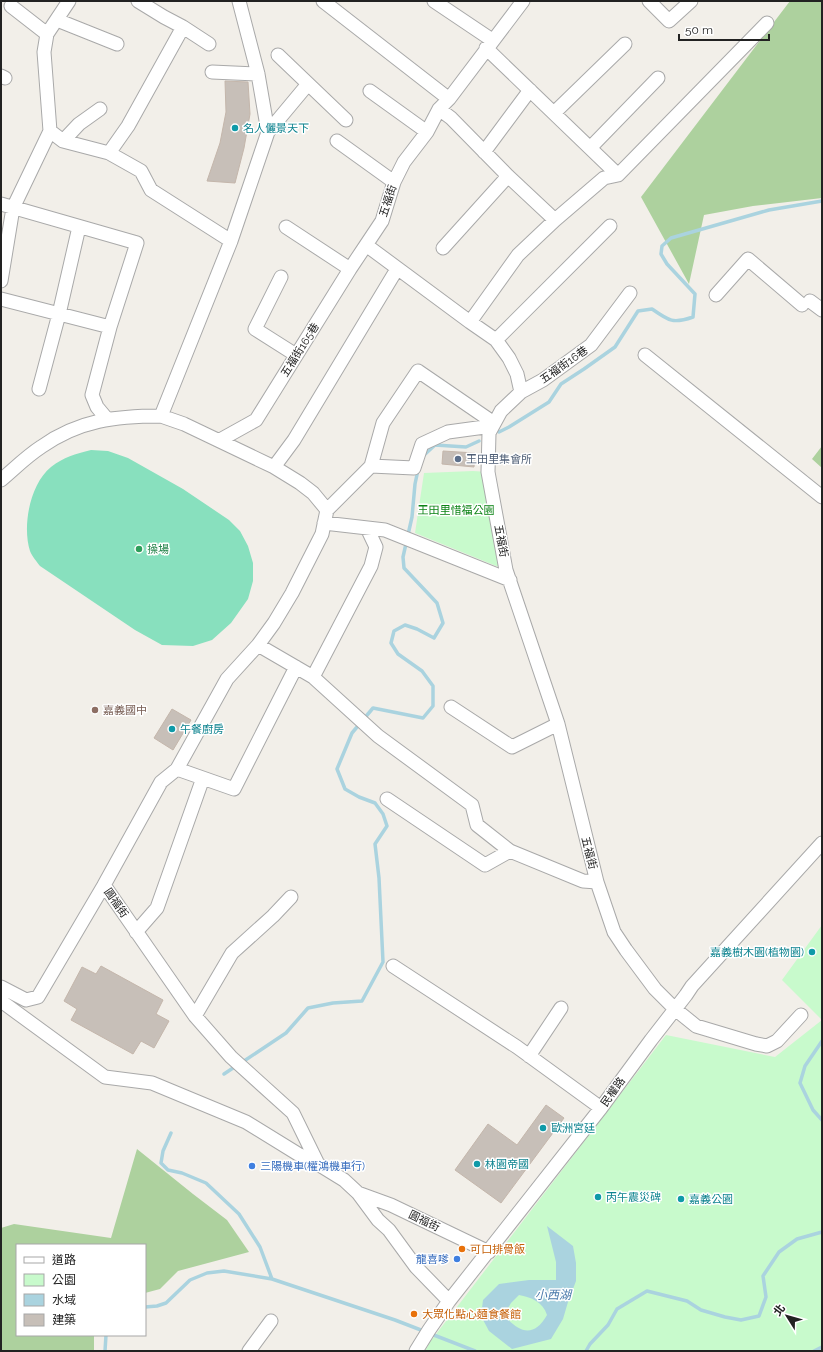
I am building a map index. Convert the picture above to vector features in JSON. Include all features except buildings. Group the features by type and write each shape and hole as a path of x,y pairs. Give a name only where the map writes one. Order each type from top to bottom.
{"street":[{"path":"1,281 7,206 50,131 44,52 47,34 69,1"},
{"path":"138,1 183,27 208,44"},
{"path":"239,1 258,74 268,132"},
{"path":"434,1 489,44 530,90 618,175"},
{"name":"五福街","path":"366,245 382,221 394,182 404,162 427,132 439,109 449,99 489,44 523,1"},
{"path":"649,1 669,21 691,1"},
{"path":"328,4 449,99"},
{"path":"11,6 47,34"},
{"path":"57,20 117,44"},
{"path":"470,322 518,256 555,220 604,178 618,175 767,23"},
{"path":"109,153 128,126 183,27"},
{"path":"554,113 625,44"},
{"path":"278,55 346,120"},
{"path":"212,72 258,74"},
{"path":"590,148 658,78"},
{"path":"161,416 230,241 268,132 308,84"},
{"path":"484,152 530,90"},
{"path":"370,91 427,132"},
{"path":"63,141 79,124 100,109"},
{"path":"439,109 451,118 508,176 555,220"},
{"path":"50,131 63,141 109,153 141,171 151,190 230,241"},
{"path":"338,141 394,182"},
{"path":"443,248 508,176"},
{"path":"7,206 137,243 110,327 92,395 97,407 106,419"},
{"path":"496,340 610,226"},
{"path":"39,389 59,314 79,227"},
{"path":"286,227 350,269"},
{"path":"366,245 496,340 509,358 517,374 521,392"},
{"name":"五福街165巷","path":"220,440 256,420 366,245"},
{"path":"716,295 748,259 806,303 822,310"},
{"path":"274,467 294,440 397,269"},
{"path":"282,277 256,329 296,355"},
{"name":"五福街16巷","path":"521,392 543,380 591,345 630,293"},
{"path":"1,299 110,327"},
{"path":"645,355 822,497"},
{"path":"104,885 161,782 177,769 227,679 258,645 274,623 292,593 322,534 327,510 371,466 383,423 418,371 493,425"},
{"name":"五福街","path":"521,392 501,410 489,433 488,472 506,570 558,724 597,882 614,932 655,989 675,1009 696,1026 767,1046 778,1041 802,1015"},
{"path":"1,480 41,447 66,432 106,419 132,416 161,416 184,424 220,440 274,467 313,493 327,510"},
{"path":"371,466 414,468 422,444 448,432 493,425"},
{"path":"324,523 385,530 510,580"},
{"path":"313,677 371,566 376,547 367,528"},
{"path":"258,645 313,677 378,736 472,805 477,825 510,851 583,881 597,882"},
{"path":"177,769 234,789 296,667"},
{"path":"451,707 512,747 558,724"},
{"path":"136,932 157,908 203,778"},
{"path":"387,799 485,865 510,851"},
{"name":"民權路","path":"416,1351 449,1301 601,1108 692,986 822,843"},
{"name":"圓福街","path":"1,987 26,1000 38,997 104,885 194,1016 231,1057 293,1113 318,1164"},
{"path":"194,1016 232,953 273,916 291,897"},
{"path":"393,966 529,1056 601,1108"},
{"name":"圓福街","path":"1,1001 105,1076 152,1083 246,1122 344,1180 358,1193 378,1220 389,1230 416,1268 449,1301"},
{"path":"529,1056 561,1008"},
{"name":"圓福街","path":"358,1193 390,1205 489,1252"},
{"path":"249,1351 271,1321"}],"green space":[{"path":"790,1 822,1 822,198 753,206 704,215 689,284 641,197"},
{"path":"822,446 822,468 812,459"},
{"name":"操場","path":"91,450 108,451 128,458 183,489 229,520 240,531 248,546 253,563 253,581 248,599 231,623 212,640 193,646 162,645 135,630 40,566 33,557 30,551 27,530 30,506 33,494 38,484 44,474 60,461 70,456"},
{"name":"王田里惜福公園","path":"473,471 488,472 506,570 415,533 424,473"},
{"name":"嘉義樹木園(植物園)","path":"822,925 822,1020 782,980"},
{"name":"嘉義公園","path":"822,1020 822,1351 425,1351 430,1342 666,1035 775,1057"},
{"path":"137,1149 227,1220 249,1252 178,1271 160,1289 146,1293 146,1244 16,1244 16,1336 94,1336 94,1351 1,1351 1,1228 14,1224 111,1238"}],"water":[{"name":"小西湖","path":"547,1226 573,1246 576,1263 576,1281 563,1319 551,1339 512,1349 489,1331 481,1316 483,1300 499,1284 529,1280 556,1280 556,1262","holes":["519,1295 540,1303 547,1315 542,1322 532,1330 521,1329 515,1326 504,1315 511,1303"]}],"waterway":[{"path":"499,432 549,402 561,384 615,347 638,311 652,309 667,319 676,321 693,317 695,294 667,264 661,254 662,246 671,238 769,210 822,201"},
{"path":"422,457 435,445 466,447 479,441"},
{"path":"241,1063 286,1033 308,1008 333,1003 362,1001 383,962 379,878 375,844 387,826 383,814 375,803 359,797 345,789 337,769 352,733 373,708 423,718 433,706 433,686 422,671 398,654 391,643 394,631 405,625 417,629 434,638 443,623 437,603 404,568 403,557 412,517 415,484 418,470"},
{"path":"822,1041 805,1066 800,1083 813,1110 822,1120"},
{"path":"224,1074 236,1066"},
{"path":"171,1133 163,1151 161,1163 168,1170 182,1173 206,1183 239,1214 260,1247 272,1279"},
{"path":"586,1351 590,1344 608,1325 617,1309 647,1291 687,1301 701,1310 725,1317 741,1320 759,1316 766,1297 763,1276 779,1252 797,1239 822,1232"},
{"path":"146,1307 157,1306 166,1303 190,1280 207,1273 224,1271 272,1279 395,1320 475,1351"},
{"path":"105,1351 106,1336"},
{"path":"814,1351 822,1347"}],"place":[{"name":"名人儷景天下","path":"235,128"},
{"name":"王田里集會所","path":"458,459"},
{"name":"操場","path":"139,549"},
{"name":"嘉義國中","path":"95,710"},
{"name":"午餐廚房","path":"172,729"},
{"name":"嘉義樹木園(植物園)","path":"812,952"},
{"name":"歐洲宮廷","path":"543,1128"},
{"name":"林園帝國","path":"477,1164"},
{"name":"三陽機車(權鴻機車行)","path":"252,1166"},
{"name":"丙午震災碑","path":"598,1197"},
{"name":"嘉義公園","path":"681,1199"},
{"name":"可口排骨飯","path":"462,1249"},
{"name":"龍喜嗲","path":"457,1259"},
{"name":"大眾化點心麵食餐館","path":"414,1314"}]}
